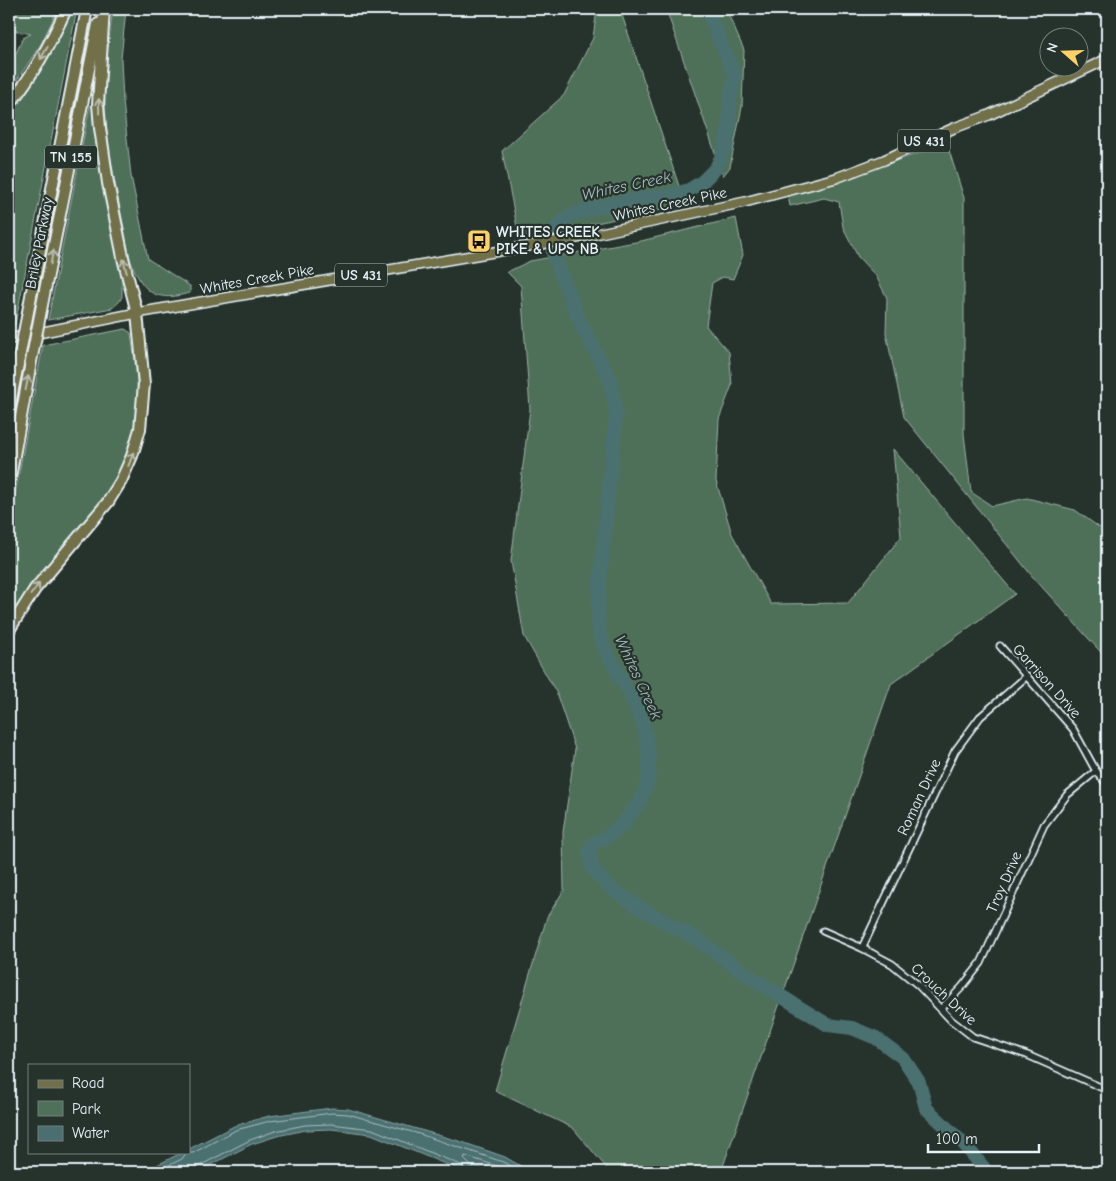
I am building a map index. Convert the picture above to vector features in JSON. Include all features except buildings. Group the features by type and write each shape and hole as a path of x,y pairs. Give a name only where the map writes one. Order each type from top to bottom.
{"highway":[{"path":"9,105 33,72 66,9"},
{"name":"Briley Parkway","path":"9,409 88,9"},
{"path":"9,630 34,589 108,502 122,481 140,428 144,384 137,313 124,262 108,183 100,128 98,104 102,9"},
{"name":"Briley Parkway","path":"9,483 42,305 102,9"}],"main road":[{"name":"Whites Creek Pike","path":"9,339 137,313 582,237 734,204 836,178 884,160 954,128 989,116 1107,59"}],"street":[{"name":"Garrison Drive","path":"1000,646 1073,729 1096,771 1107,784"},
{"name":"Roman Drive","path":"862,948 955,751 980,717 1027,676"},
{"name":"Troy Drive","path":"941,1009 962,988 981,963 1044,825 1067,795 1096,771"},
{"name":"Crouch Drive","path":"823,931 892,964 918,985 958,1026 973,1037 1027,1055 1107,1090"}],"green space":[{"path":"9,9 58,9 41,44 9,92 9,68 23,38 31,34 9,29"},
{"path":"70,9 77,9 15,325 9,326 9,112 16,104"},
{"path":"113,9 126,9 121,59 123,101 131,176 148,259 190,286 190,293 165,297 150,291 140,281 129,255 111,161 106,123 106,68"},
{"path":"597,9 620,9 685,204 522,239 518,232 502,151 564,95 593,38"},
{"path":"666,9 726,9 744,50 742,107 730,167 723,176"},
{"path":"90,105 94,105 101,168 122,275 122,297 112,308 48,320"},
{"path":"947,144 964,198 964,434 971,492 992,506 1027,498 1075,510 1107,533 1107,659 1032,576 904,417 886,333 887,298 876,276 858,257 843,227 839,202 824,198 790,206 788,196"},
{"path":"736,218 743,255 733,279 723,277 712,283 706,326 729,352 732,385 719,419 716,481 732,534 771,604 848,603 901,537 893,449 1015,594 891,684 721,1172 610,1172 573,1128 495,1091 547,917 564,890 563,832 575,749 556,692 524,636 511,561 530,409 521,286 507,272 530,261 641,241"},
{"path":"125,329 131,333 137,387 134,430 128,451 120,471 99,505 37,579 9,620 9,526 43,345"}],"water":[{"path":"332,1108 348,1109 462,1142 505,1157 531,1172 465,1172 371,1134 331,1129 306,1130 252,1144 197,1172 143,1172 179,1154 190,1154 190,1148 234,1126 269,1116"}],"waterway":[{"name":"Whites Creek","path":"707,9 735,76 730,99 729,124 724,151 716,168 702,182 689,190 672,195 635,199 583,211 567,217 556,228 553,253 579,320 611,382 616,415 599,591 598,627 605,650 632,698 643,723 649,754 649,777 641,800 623,824 607,837 592,844 589,854 593,870 610,888 640,908 695,938 750,977 828,1025 852,1028 876,1038 903,1058 919,1082 926,1108 965,1145 987,1172"}],"place":[{"name":"WHITES CREEK PIKE & UPS NB","path":"479,241"}]}
